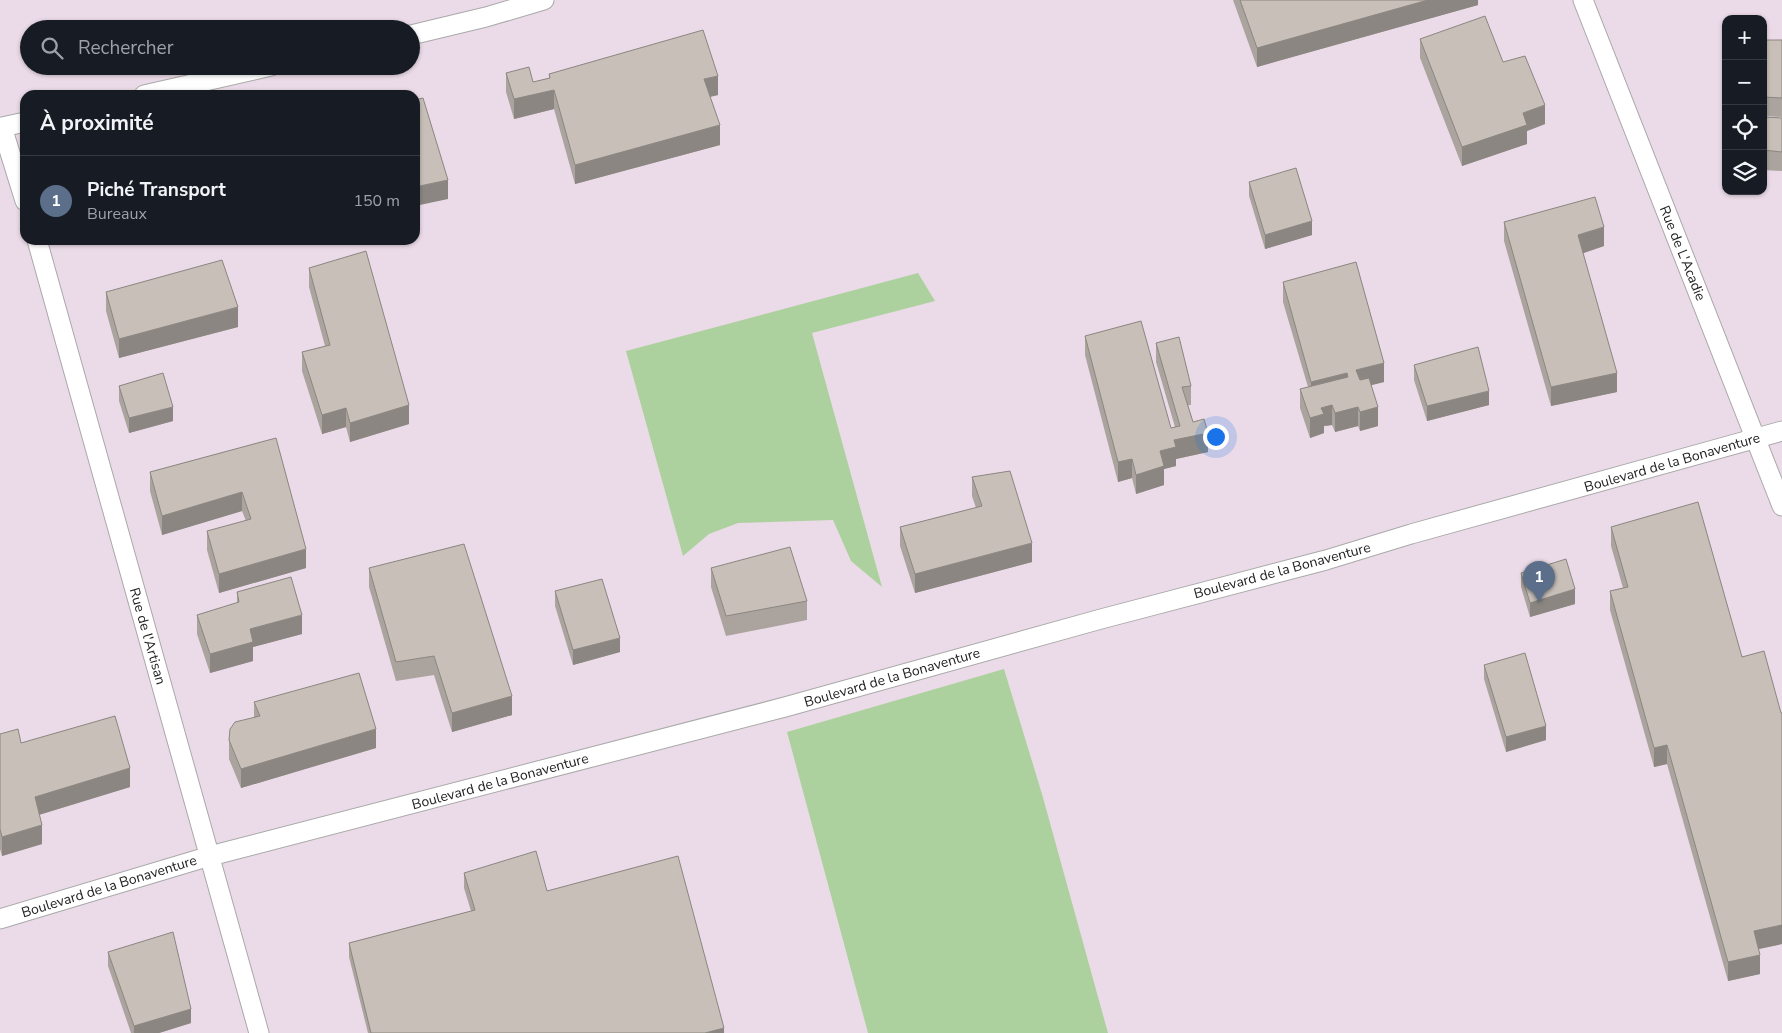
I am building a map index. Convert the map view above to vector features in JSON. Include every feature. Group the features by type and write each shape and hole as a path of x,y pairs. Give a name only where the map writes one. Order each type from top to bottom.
{"street":[{"path":"420,33 486,17 544,0"},
{"name":"Rue de L'Acadie","path":"1582,0 1782,506"},
{"path":"166,90 232,75"},
{"path":"20,123 2,127 20,185"},
{"name":"Rue de l'Artisan","path":"37,245 259,1033"},
{"name":"Boulevard de la Bonaventure","path":"0,919 210,856 785,707 1101,619 1326,560 1412,534 1782,431"}],"shaded area":[{"path":"0,0 1782,0 1782,1033 0,1033"}],"green space":[{"path":"918,273 935,301 812,333 882,587 851,561 833,520 738,523 709,534 683,556 626,351"},
{"path":"1004,669 1042,794 1108,1033 868,1033 787,732"}],"building":[{"path":"1240,0 1428,0 1257,48"},
{"path":"1485,16 1503,62 1525,56 1545,105 1523,113 1527,125 1462,147 1420,39"},
{"path":"703,30 718,76 704,79 720,125 575,165 554,90 514,99 506,73 529,67 533,82 550,78 549,74"},
{"path":"1767,40 1782,40 1782,98 1767,97"},
{"path":"423,98 448,180 420,186 420,99"},
{"path":"1767,117 1782,118 1782,152 1767,150"},
{"path":"1296,168 1312,221 1265,235 1249,182"},
{"path":"1595,197 1604,227 1578,235 1617,373 1551,387 1504,222"},
{"path":"366,251 409,405 350,423 346,408 322,415 302,352 330,345 309,268"},
{"path":"222,260 238,307 119,339 106,292"},
{"path":"1356,262 1384,363 1356,370 1360,380 1369,378 1378,407 1360,412 1358,407 1335,413 1332,405 1321,408 1324,414 1310,418 1300,389 1348,377 1347,373 1311,382 1283,282"},
{"path":"1141,321 1171,428 1180,426 1156,343 1179,337 1191,386 1182,387 1193,422 1204,419 1208,433 1174,440 1176,447 1160,451 1164,466 1136,475 1132,459 1118,462 1085,336"},
{"path":"1478,347 1489,391 1427,406 1414,365"},
{"path":"163,373 173,407 129,418 119,386"},
{"path":"276,438 306,549 219,574 207,531 251,519 242,492 162,516 150,472"},
{"path":"1010,471 1032,543 915,574 900,527 982,506 972,477"},
{"path":"1698,502 1742,657 1764,651 1782,713 1782,925 1754,931 1760,955 1728,962 1667,745 1654,748 1610,591 1628,587 1611,527"},
{"path":"464,544 512,696 452,713 434,656 396,662 369,568"},
{"path":"790,547 807,601 726,616 711,568"},
{"path":"1566,559 1575,589 1530,603 1521,573"},
{"path":"291,577 302,615 250,629 253,642 210,654 197,615 239,602 237,592"},
{"path":"602,579 620,638 573,650 555,591"},
{"path":"1525,653 1546,726 1506,737 1484,665"},
{"path":"359,673 376,729 241,769 229,740 230,729 235,722 260,716 254,702"},
{"path":"115,716 130,768 35,797 42,825 2,837 0,829 0,734 18,729 21,743"},
{"path":"536,851 547,891 678,856 724,1028 705,1033 371,1033 349,943 475,910 464,873"},
{"path":"173,932 191,1009 134,1026 108,952"}],"place":[{"name":"Piché Transport","path":"1539,602"}]}
